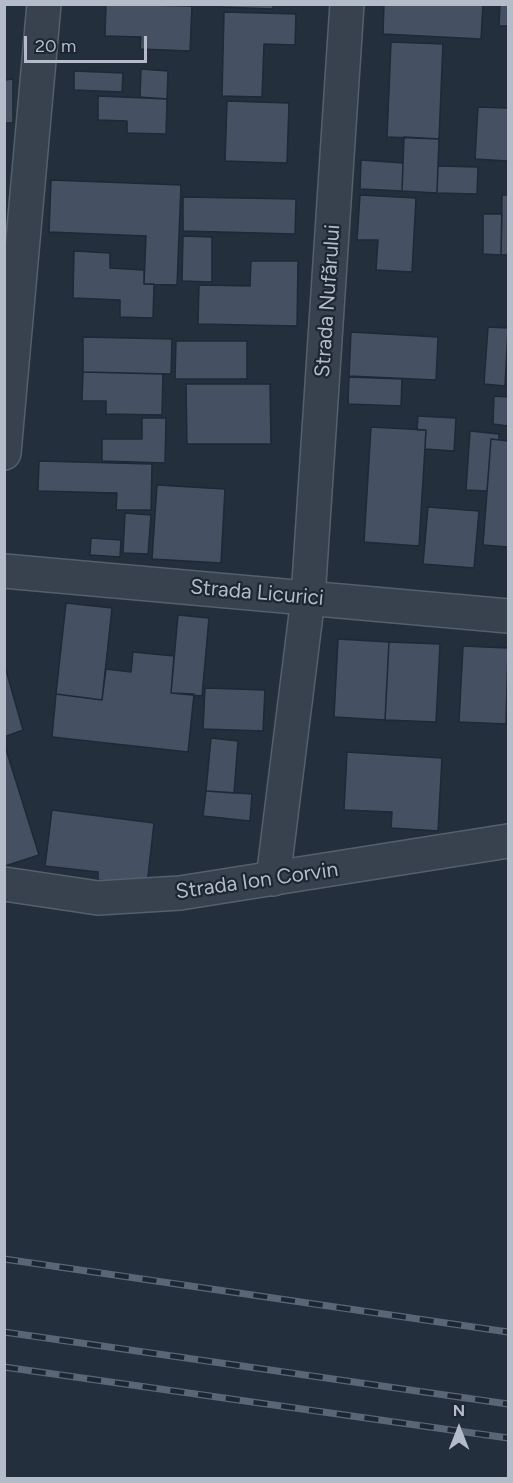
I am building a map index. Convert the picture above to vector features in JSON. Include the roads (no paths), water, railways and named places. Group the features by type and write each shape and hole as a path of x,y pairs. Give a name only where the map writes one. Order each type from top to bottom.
{"street":[{"path":"4,453 44,4"},
{"name":"Strada Nufărului","path":"273,879 308,598 347,4"},
{"name":"Strada Licurici","path":"4,571 508,616"},
{"name":"Strada Ion Corvin","path":"4,884 98,898 180,893 508,841"}],"railway":[{"path":"4,1259 508,1332"},
{"path":"4,1332 508,1404"},
{"path":"4,1367 508,1438"}]}
